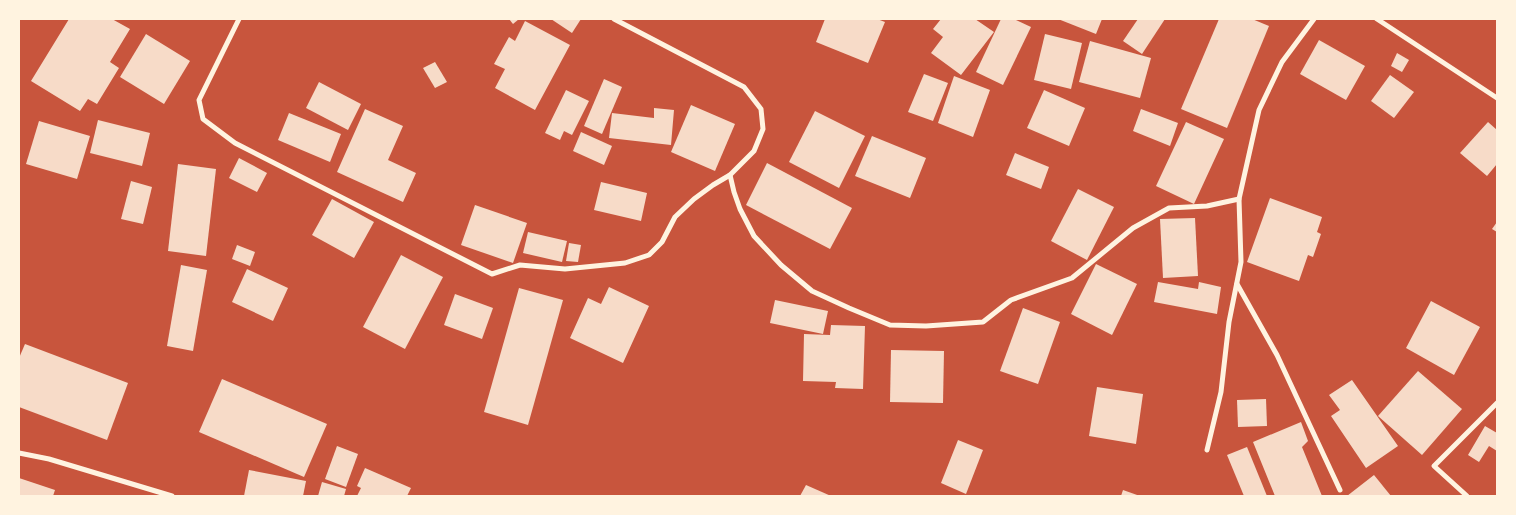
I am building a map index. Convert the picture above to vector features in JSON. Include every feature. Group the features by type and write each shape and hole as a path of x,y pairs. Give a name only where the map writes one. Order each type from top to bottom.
{"street":[{"path":"239,19 198,100 203,119 236,143 492,274 520,266 565,269 624,263 649,254 662,242 675,217 694,199 730,175 754,151 763,129 762,108 744,87 616,19"},
{"path":"1207,450 1221,392 1229,322 1241,262 1239,199 1258,110 1282,62 1314,19"},
{"path":"1377,19 1497,98"},
{"path":"730,175 740,209 754,236 781,265 812,291 890,325 926,326 983,322 1011,300 1072,278 1133,228 1169,208 1207,206 1239,199"},
{"path":"1237,284 1277,355 1340,490"},
{"path":"1467,496 1434,466 1497,403"},
{"path":"19,453 49,459 172,496"}],"building":[{"path":"69,19 112,19 130,29 110,62 119,68 97,104 88,99 80,111 31,81"},
{"path":"509,19 519,19 513,24"},
{"path":"551,19 581,19 572,33"},
{"path":"825,19 877,19 885,22 868,63 816,42"},
{"path":"941,19 975,19 994,32 961,75 931,53 943,37 933,29"},
{"path":"1001,19 1014,19 1031,27 1003,85 976,72"},
{"path":"1058,19 1102,19 1096,34"},
{"path":"1138,19 1165,19 1142,54 1123,41"},
{"path":"1219,19 1252,19 1269,26 1227,128 1181,109"},
{"path":"525,21 570,45 535,110 495,88 505,69 494,64 509,37 515,41"},
{"path":"146,34 190,61 164,104 120,77"},
{"path":"1045,34 1082,43 1071,89 1034,80"},
{"path":"1319,40 1365,66 1346,100 1300,74"},
{"path":"1090,41 1151,58 1140,98 1079,82"},
{"path":"1397,53 1409,60 1402,72 1391,66"},
{"path":"435,62 447,82 435,88 423,68"},
{"path":"924,74 948,83 933,121 908,112"},
{"path":"1390,75 1414,92 1394,118 1371,101"},
{"path":"954,76 990,90 973,137 938,123"},
{"path":"604,79 622,87 602,134 584,126"},
{"path":"319,82 361,104 348,130 306,108"},
{"path":"566,90 589,101 572,135 564,131 560,140 545,133"},
{"path":"1044,90 1085,108 1069,146 1027,128"},
{"path":"691,105 735,124 715,171 671,152"},
{"path":"654,108 674,110 671,145 609,138 612,113 654,118"},
{"path":"365,109 403,126 388,160 416,173 403,202 337,172"},
{"path":"1141,109 1178,123 1170,146 1133,131"},
{"path":"815,111 865,136 839,188 789,162"},
{"path":"289,113 341,134 330,162 278,140"},
{"path":"98,120 150,133 142,166 90,153"},
{"path":"39,121 90,136 77,179 26,164"},
{"path":"1186,122 1224,139 1194,204 1156,186"},
{"path":"1488,122 1497,130 1497,164 1487,176 1460,153"},
{"path":"581,132 612,146 604,165 573,151"},
{"path":"872,136 926,158 910,198 855,176"},
{"path":"1015,153 1049,167 1041,189 1006,175"},
{"path":"239,158 267,173 257,192 229,178"},
{"path":"767,163 852,208 830,249 746,205"},
{"path":"178,164 216,169 206,256 168,251"},
{"path":"131,181 152,187 143,224 121,219"},
{"path":"601,182 647,193 641,221 594,210"},
{"path":"1078,189 1114,207 1087,260 1051,241"},
{"path":"1270,198 1322,217 1317,232 1321,234 1313,257 1308,255 1299,281 1247,262"},
{"path":"332,199 374,222 354,258 312,235"},
{"path":"475,205 527,223 513,263 461,245"},
{"path":"1195,218 1198,276 1163,278 1160,219"},
{"path":"1497,222 1497,232 1492,229"},
{"path":"528,232 567,241 562,262 523,253"},
{"path":"569,243 581,245 578,262 566,261"},
{"path":"237,245 255,252 250,266 232,259"},
{"path":"401,255 443,277 405,349 363,327"},
{"path":"1096,264 1137,284 1112,335 1071,314"},
{"path":"181,265 207,270 193,351 167,346"},
{"path":"247,269 288,288 273,321 232,302"},
{"path":"1158,282 1198,289 1199,282 1221,287 1217,314 1154,302"},
{"path":"609,287 649,306 623,363 570,338 588,298 601,304"},
{"path":"519,288 563,300 528,425 484,412"},
{"path":"455,294 493,308 482,339 444,325"},
{"path":"775,300 828,311 823,334 770,323"},
{"path":"1431,301 1480,327 1454,375 1406,348"},
{"path":"1023,308 1060,322 1038,384 1000,371"},
{"path":"831,325 865,326 863,389 835,388 836,382 803,381 804,334 830,335"},
{"path":"25,344 128,383 107,440 19,407 19,358"},
{"path":"891,350 944,351 943,403 890,402"},
{"path":"1418,371 1462,409 1422,455 1378,416"},
{"path":"222,379 327,424 304,477 199,432"},
{"path":"1352,380 1398,446 1366,468 1331,416 1340,410 1329,395"},
{"path":"1097,387 1143,394 1136,444 1089,436"},
{"path":"1266,399 1267,426 1238,427 1237,400"},
{"path":"1301,422 1308,441 1302,447 1322,496 1275,496 1253,442"},
{"path":"1485,426 1497,433 1497,451 1489,446 1479,462 1468,455"},
{"path":"958,440 983,450 966,494 941,483"},
{"path":"337,446 358,454 346,487 325,479"},
{"path":"1247,447 1267,496 1244,496 1227,455"},
{"path":"365,468 411,488 407,496 357,496 361,488 357,486"},
{"path":"249,470 306,481 303,496 244,496"},
{"path":"1374,475 1391,496 1347,496"},
{"path":"19,478 55,490 53,496 19,496"},
{"path":"322,482 346,489 344,496 318,496"},
{"path":"806,485 831,496 800,496"},
{"path":"1123,490 1140,496 1121,496"}]}
